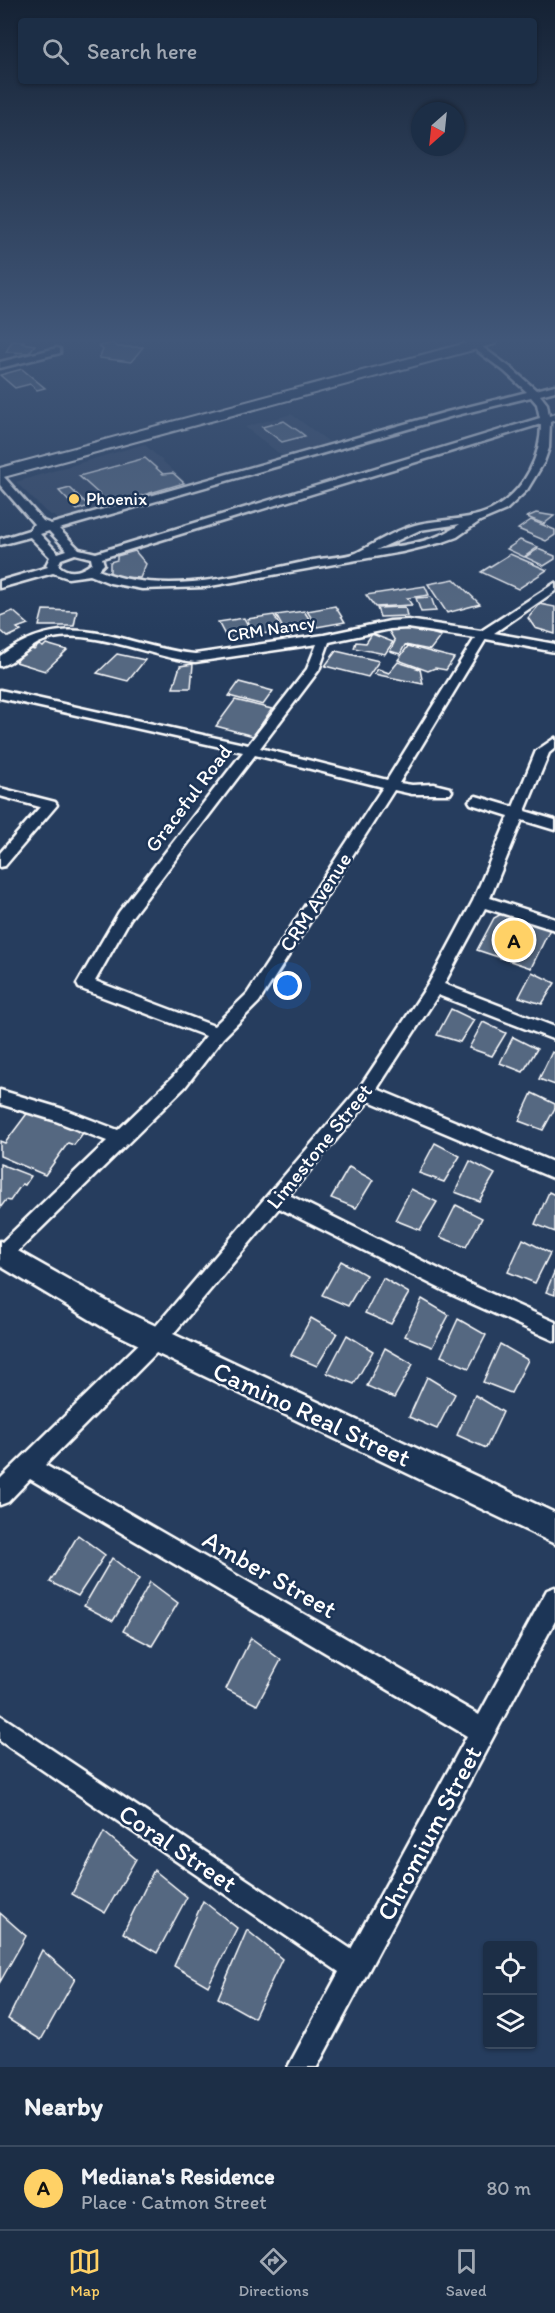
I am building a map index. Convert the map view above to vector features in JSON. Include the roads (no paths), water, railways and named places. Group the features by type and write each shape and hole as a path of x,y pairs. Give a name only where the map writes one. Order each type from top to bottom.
{"main road":[{"path":"0,463 96,437"},
{"path":"0,473 129,437"}],"street":[{"path":"0,542 36,528 52,528 374,437"},
{"path":"52,528 75,550 96,556 488,437"},
{"path":"358,555 387,538 416,526 473,520 500,510 522,492 542,468 552,437"},
{"path":"0,479 36,528 55,563 70,575 90,571 98,564 96,556"},
{"path":"90,571 109,580 132,585 195,584 358,555 402,550 450,536 473,520"},
{"path":"0,585 55,563 75,550"},
{"name":"CRM Avenue","path":"1,1253 179,1082 217,1034 253,998 391,785 483,635 555,586"},
{"name":"CRM Nancy","path":"0,662 35,639 57,633 76,633 175,657 195,658 324,639 390,625 408,624 555,648"},
{"name":"Graceful Road","path":"217,1034 85,984 124,916 313,670 324,639"},
{"path":"0,694 250,750 412,790 426,786 445,791"},
{"name":"Limestone Street","path":"0,1494 156,1340 366,1092 435,987 481,901 543,751 555,742"},
{"path":"0,792 50,805 0,862"},
{"path":"476,801 555,825"},
{"path":"481,901 555,925"},
{"path":"435,987 555,1034"},
{"path":"366,1092 555,1171"},
{"path":"0,1097 57,1114 122,1139"},
{"path":"277,1198 460,1289 555,1332"},
{"name":"Camino Real Street","path":"1,1253 71,1296 156,1340 555,1529"},
{"name":"Amber Street","path":"27,1466 484,1732"},
{"name":"Chromium Street","path":"302,2067 555,1598"},
{"name":"Coral Street","path":"0,1728 356,1968"}],"place":[{"name":"Phoenix","path":"74,499"},
{"name":"Mediana's Residence","path":"514,940"}]}
